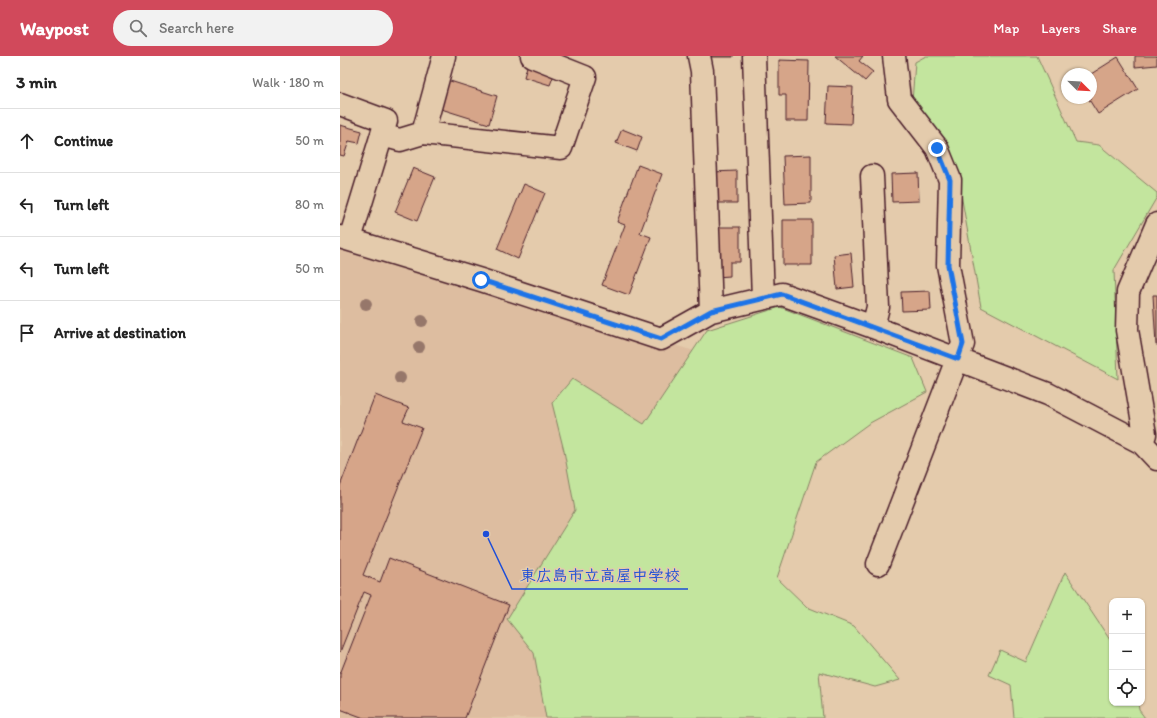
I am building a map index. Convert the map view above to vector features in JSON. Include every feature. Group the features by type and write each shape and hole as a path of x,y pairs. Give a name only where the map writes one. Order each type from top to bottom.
{"street":[{"path":"423,133 444,56"},
{"path":"382,135 400,140 423,133 561,148 584,78 532,56"},
{"path":"699,56 702,72 711,311"},
{"path":"754,56 763,298"},
{"path":"878,564 963,344 948,265 950,180 937,148 899,99 894,56"},
{"path":"340,104 386,121 345,238 489,282 661,339 711,311 782,294 1048,394 1142,443 1157,459"},
{"path":"872,176 878,307 873,327"},
{"path":"1142,443 1145,434 1126,330 1128,292 1157,224"}],"shaded area":[{"path":"340,244 694,351 569,718 340,718"}],"green space":[{"path":"926,56 1037,56 1076,142 1099,145 1157,193 1157,197 1114,270 1118,379 981,307 958,177 912,102 915,62"},
{"path":"780,307 913,358 927,392 868,424 816,462 777,578 807,607 854,626 900,680 875,687 819,672 823,718 546,718 534,653 507,619 575,510 564,451 552,403 572,379 644,424 707,330"},
{"path":"1065,572 1109,638 1109,706 1138,706 1139,710 1145,718 1014,718 1011,685 989,675 1000,650 1026,662"}],"building":[{"path":"733,56 733,57 706,57"},
{"path":"835,56 863,56 859,61 873,72 865,81"},
{"path":"1135,56 1157,56 1157,65 1135,67"},
{"path":"1118,57 1138,89 1098,114 1092,104 1097,104 1097,70"},
{"path":"779,60 809,61 808,121 786,121 786,95 779,95"},
{"path":"528,63 555,72 550,85 524,77"},
{"path":"447,80 497,96 489,124 438,108"},
{"path":"828,86 853,87 851,124 826,123"},
{"path":"340,125 362,131 359,143 349,141 344,156 340,155"},
{"path":"622,129 642,137 637,151 616,143"},
{"path":"811,155 811,203 785,204 783,156"},
{"path":"638,165 662,174 640,233 651,237 629,295 602,285 625,225 617,222"},
{"path":"413,168 435,177 417,221 395,212"},
{"path":"737,171 737,203 712,203 712,172"},
{"path":"918,173 919,201 892,202 891,174"},
{"path":"524,184 545,193 518,259 497,249"},
{"path":"783,220 812,220 812,265 783,265"},
{"path":"716,227 740,227 740,262 730,262 730,276 717,277"},
{"path":"851,253 854,287 837,289 834,255"},
{"path":"930,291 931,310 902,311 901,292"},
{"path":"1153,295 1157,295 1157,345 1156,345"},
{"path":"375,395 409,408 403,421 422,428 363,575 380,582 389,558 509,605 465,718 364,718 340,709 340,674 371,595 364,592 340,652 340,486"}],"place":[{"name":"東広島市立高屋中学校","path":"486,534"}],"route":[{"path":"481,280 661,339 711,311 782,294 958,359 963,344 948,265 950,180 937,148"}]}
